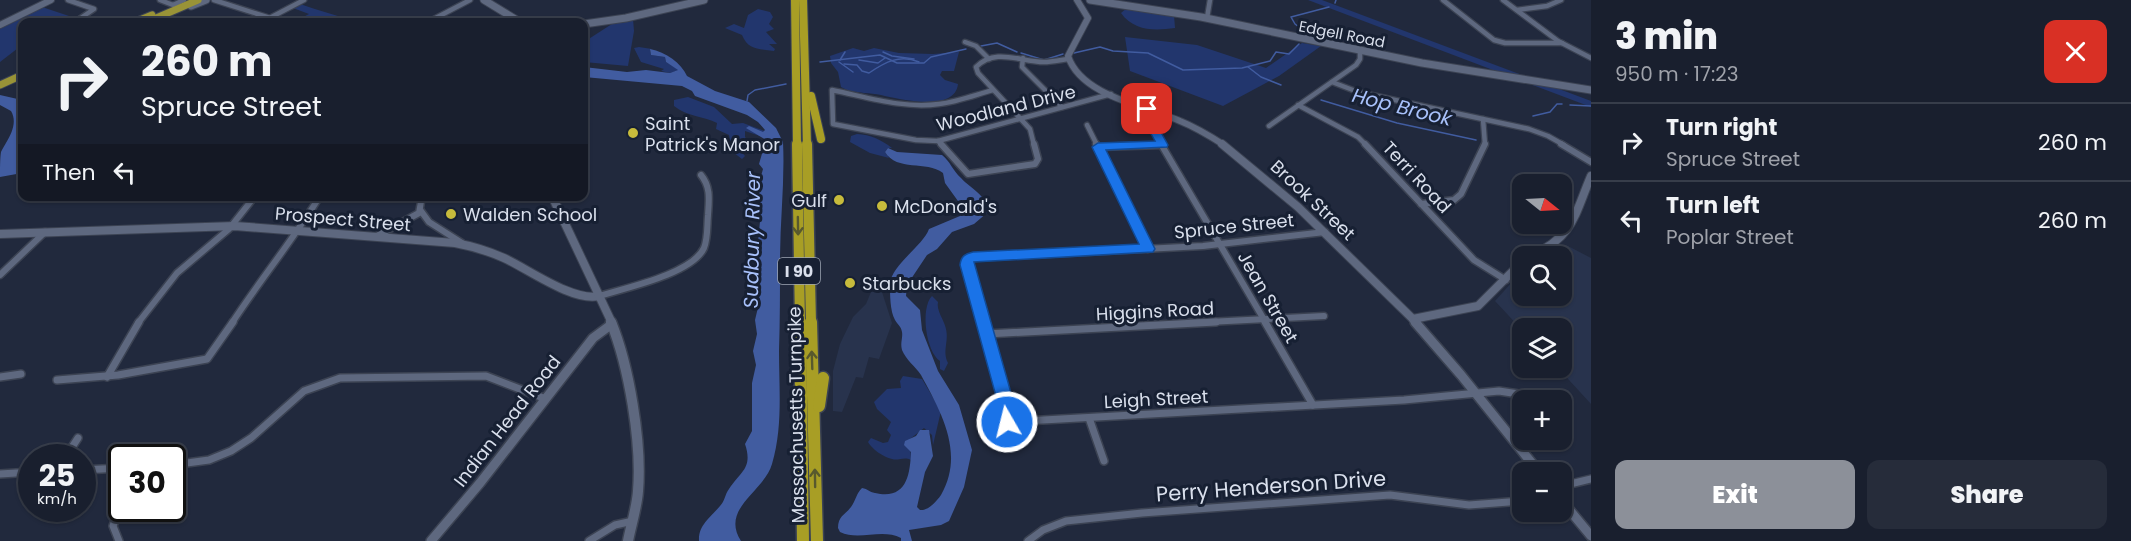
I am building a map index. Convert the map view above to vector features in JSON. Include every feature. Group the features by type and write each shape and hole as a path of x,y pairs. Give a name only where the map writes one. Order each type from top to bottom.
{"highway":[{"path":"147,18 190,0"},
{"path":"156,18 198,0"},
{"name":"Massachusetts Turnpike","path":"795,0 802,541"},
{"name":"Massachusetts Turnpike","path":"803,0 817,541"},
{"path":"146,18 173,5"},
{"path":"804,55 821,139"},
{"path":"0,86 18,78"},
{"path":"814,440 823,378"}],"main road":[{"path":"162,18 206,0"},
{"path":"484,0 513,18"},
{"path":"588,23 621,19 704,0"},
{"name":"Edgell Road","path":"1090,0 1207,18 1360,51 1591,90"},
{"path":"554,201 612,324 623,358 637,436 639,473 628,541"}],"street":[{"path":"0,25 51,0"},
{"path":"68,0 94,9 81,18"},
{"path":"160,0 173,5 184,0"},
{"path":"214,0 270,18 304,0"},
{"path":"436,18 470,0"},
{"path":"938,141 968,174 1033,164 1038,159 1032,134 976,69 979,62 1007,55 1045,62 1068,59 1088,20 1077,0"},
{"path":"1207,18 1210,0"},
{"path":"1443,0 1494,40 1505,43 1562,43"},
{"path":"1503,0 1562,43 1591,58"},
{"path":"1516,10 1547,6 1561,0"},
{"path":"965,42 976,46 989,59"},
{"path":"1269,126 1358,63 1360,51"},
{"path":"1023,58 1022,67 1062,107"},
{"name":"Brook Street","path":"1068,59 1072,69 1080,77 1111,94 1188,125 1226,147 1282,191 1413,319 1531,462"},
{"path":"1332,82 1358,92 1542,133 1591,162"},
{"name":"Woodland Drive","path":"993,90 927,106 832,90 833,124 916,140 938,141 1111,94"},
{"name":"Terri Road","path":"1298,105 1358,137 1474,260 1506,280"},
{"name":"Jean Street","path":"1147,109 1147,116 1162,145 1313,405"},
{"path":"1421,204 1454,200 1461,194 1485,146 1483,119"},
{"path":"1088,125 1148,249"},
{"path":"1098,147 1162,145"},
{"path":"599,296 690,264 701,254 705,246 710,195 706,181 701,175"},
{"path":"1554,246 1568,231 1591,177"},
{"path":"107,377 123,347 169,282 191,260 235,226 252,201"},
{"path":"57,380 107,377 207,359 263,275 299,230 317,201"},
{"path":"422,201 421,211 429,222 464,244"},
{"path":"377,236 406,222 421,211"},
{"name":"Prospect Street","path":"0,234 235,226 464,244 532,272 581,296 599,296"},
{"path":"0,274 45,232"},
{"name":"Spruce Street","path":"967,260 973,257 1220,245 1324,232"},
{"name":"Leigh Street","path":"967,260 1007,407 1007,422 1313,405 1504,391 1512,393"},
{"path":"1413,319 1478,306 1512,273"},
{"name":"Higgins Road","path":"986,334 1324,316"},
{"name":"Indian Head Road","path":"431,541 593,338 612,324"},
{"path":"0,377 21,374"},
{"path":"186,464 202,462 226,454 261,430 302,391 340,378 486,376 546,399"},
{"path":"1089,418 1104,461"},
{"path":"74,444 78,438"},
{"path":"0,474 18,473"},
{"path":"1572,484 1591,479"},
{"name":"Perry Henderson Drive","path":"1028,541 1043,530 1066,521 1142,513 1390,495 1468,505 1512,502"},
{"path":"1572,513 1591,536"},
{"path":"589,541 615,525 633,521"},
{"path":"114,522 112,526 115,537 119,541"}],"shaded area":[{"path":"1308,0 1322,0 1591,101 1591,107"},
{"path":"300,4 344,18 302,18 309,14 293,8"},
{"path":"42,7 72,17 18,18 18,48 0,62 0,26"},
{"path":"1127,8 1174,15 1175,28 1152,29 1138,26 1121,13"},
{"path":"758,9 770,12 773,17 769,24 774,29 766,32 777,44 769,44 775,49 774,51 751,46 747,44 742,35 725,28 734,24 744,28 748,15"},
{"path":"633,19 634,31 628,66 588,62 588,39 615,22"},
{"path":"1125,37 1197,45 1266,68 1302,43 1321,46 1279,76 1223,106 1130,71"},
{"path":"634,48 652,49 650,49 651,55 665,57 666,62 679,70 670,73 641,62"},
{"path":"853,48 864,51 874,48 899,53 959,52 954,71 942,71 940,75 945,80 958,84 955,93 947,99 925,102 847,90 841,87 838,72 831,63 830,56"},
{"path":"650,49 667,55 681,67 687,76 715,91 749,102 776,128 783,142 778,436 768,474 739,510 736,529 741,541 699,541 699,535 703,526 722,504 748,459 745,444 752,431 752,383 756,365 753,351 757,334 755,320 760,299 754,287 761,210 758,187 763,169 759,164 766,140 746,128 749,126 763,132 765,130 747,115 695,96 692,91 682,86 588,77 588,67 627,72 646,70 670,73 678,70 666,62 665,57 651,55"},
{"path":"0,95 18,99 18,174 0,177 1,152 12,132 14,121 11,111 0,105"},
{"path":"688,97 714,107 732,124 743,123 765,131 766,140 745,131 745,137 752,145 740,146 739,149 745,156 742,159 725,146 730,140 729,135 716,129 717,123 684,112 674,106 674,100"},
{"path":"857,134 875,138 892,148 888,148 885,152 889,158 870,153 850,142 851,136"},
{"path":"888,148 897,152 942,155 958,175 981,196 988,212 974,224 952,232 937,249 927,255 907,285 906,296 920,310 922,330 938,371 959,405 972,450 964,487 949,521 941,525 909,530 912,541 901,541 901,538 886,534 847,534 840,532 838,528 841,518 851,507 862,488 873,493 885,494 894,493 900,489 907,477 911,452 904,445 905,441 916,436 920,430 929,430 933,456 925,472 917,507 920,510 929,508 941,495 951,464 948,433 936,403 921,375 902,350 902,332 892,312 890,284 896,270 921,242 929,229 960,216 963,208 945,183 943,173 928,167 897,162 885,152"},
{"path":"1572,248 1591,258 1591,404 1567,378 1572,378 1572,318 1512,319 1495,301 1512,282 1512,306 1572,306"},
{"path":"871,292 882,292 892,323 879,359 869,357 863,378 856,377 842,412 833,411 833,371 840,344 853,317 866,304"},
{"path":"932,296 938,302 946,329 948,363 944,371 940,369 940,361 931,349 926,330 926,310"},
{"path":"903,376 922,379 941,411 933,445 932,435 924,428 910,439 911,460 889,458 875,450 868,442 871,438 883,443 888,442 891,435 887,430 891,422 877,409 874,402 887,389 901,388 900,381"}],"waterway":[{"path":"1304,34 1304,31 1295,24 1291,17 1329,7"},
{"path":"981,46 997,43 1017,52"},
{"path":"1074,53 1100,47 1113,51 1148,53 1183,70 1242,68 1270,61 1276,52 1289,54 1299,44"},
{"path":"892,61 897,63 924,63 931,57 966,49"},
{"path":"840,60 845,52"},
{"path":"883,52 892,56 914,59"},
{"path":"1021,53 1044,60 1063,54"},
{"path":"840,60 880,55 892,61"},
{"path":"859,60 878,63 885,58"},
{"path":"892,61 905,59 919,62"},
{"path":"820,62 840,60"},
{"path":"844,64 857,65 862,71 869,73 892,61"},
{"path":"839,62 853,72"},
{"name":"Hop Brook","path":"1248,67 1261,77 1281,85"},
{"path":"747,101 748,95 755,90 786,84"},
{"name":"Hop Brook","path":"1321,100 1397,123 1476,140"},
{"name":"Hop Brook","path":"1533,116 1550,112 1557,104 1562,104"},
{"name":"Hop Brook","path":"1570,105 1591,106"}],"place":[{"name":"Saint Patrick's Manor","path":"633,133"},
{"name":"Gulf","path":"839,200"},
{"name":"McDonald's","path":"882,206"},
{"name":"Walden School","path":"451,214"},
{"name":"Starbucks","path":"850,283"}],"route":[{"path":"1007,422 1007,407 967,260 973,257 1148,249 1098,147 1162,145 1147,116 1147,109"}],"water label":[{"name":"Sudbury River","path":"752,240"}]}
